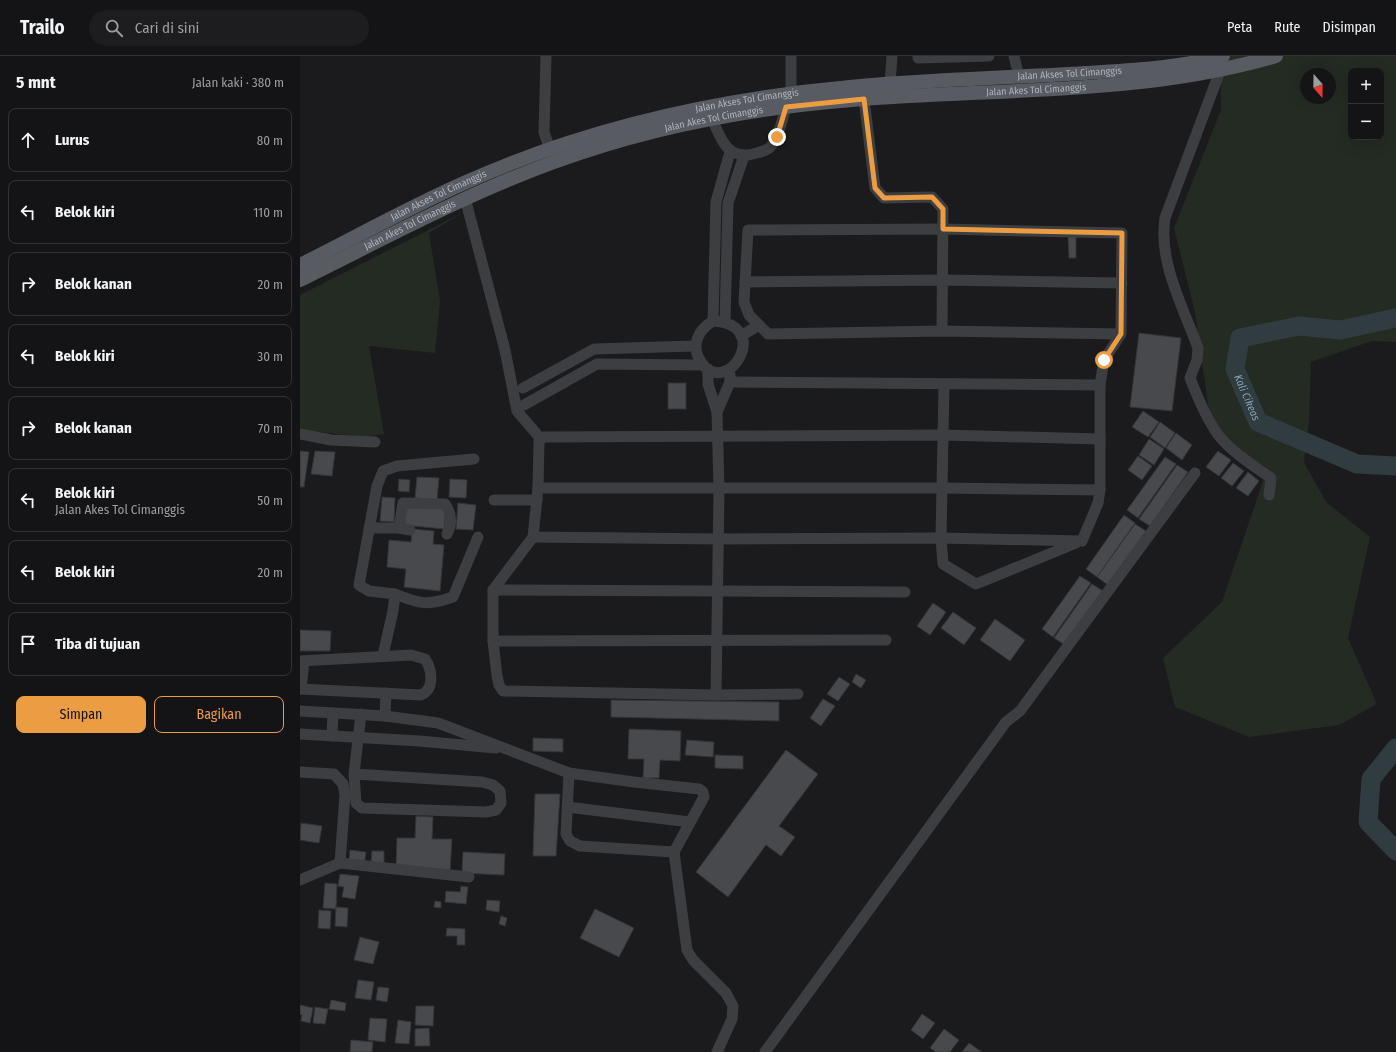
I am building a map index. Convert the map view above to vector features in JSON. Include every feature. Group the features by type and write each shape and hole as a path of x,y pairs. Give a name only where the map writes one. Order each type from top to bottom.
{"main road":[{"name":"Jalan Akses Tol Cimanggis","path":"300,265 464,183 552,156 633,123 669,114 705,106 791,93 856,95 890,84 1142,69 1223,56"},
{"name":"Jalan Akes Tol Cimanggis","path":"300,280 552,156 635,135 712,119 856,95 1140,83 1220,70 1276,56"}],"street":[{"path":"546,56 544,132 552,156"},
{"path":"791,56 791,93"},
{"path":"890,84 892,56"},
{"path":"918,56 918,58 989,56"},
{"path":"1014,56 1019,77"},
{"path":"1220,70 1165,218 1162,235 1165,257 1198,348 1197,360 1190,378 1205,413 1220,436 1238,454 1272,478 1269,494"},
{"path":"856,95 875,188 884,198 932,197 943,209 942,331"},
{"path":"712,119 720,138 730,152 744,156 764,152 771,146 777,137 786,107"},
{"path":"713,321 716,202 730,152"},
{"path":"725,322 728,203 744,156"},
{"path":"465,198 505,350 517,411 540,438 534,537 493,590 493,640 497,676 502,691 716,695 798,694"},
{"path":"944,385 941,538 943,564 976,584 1082,541 1098,502 1100,490 1100,385 1104,360 1121,334 1122,233 943,229 748,230 744,302 749,315 768,334 942,331 1121,334"},
{"path":"745,282 943,280 1122,283"},
{"path":"713,321 725,322 736,327 741,336 743,351 740,359 730,370 717,373 705,367 697,357 695,346 696,340 705,326 713,321"},
{"path":"741,336 759,325"},
{"path":"523,388 594,348 695,346"},
{"path":"594,348 597,364"},
{"path":"524,405 597,364 705,367"},
{"path":"705,367 708,384 717,412 718,435 719,489 716,695"},
{"path":"717,412 730,382 730,370"},
{"path":"730,382 944,385 1100,385"},
{"path":"300,434 331,440 375,442"},
{"path":"540,438 718,435 943,435 1100,439"},
{"path":"474,458 397,466 383,471 376,486 359,585 369,591 395,594 415,602 434,604 453,597 478,537"},
{"path":"765,1052 1006,722 1020,711 1195,473"},
{"path":"538,488 942,488 1100,490"},
{"path":"494,500 537,500"},
{"path":"369,528 405,529 403,503 445,504 451,512 450,529 447,534"},
{"path":"534,537 718,539 941,538 1082,541"},
{"path":"493,590 906,592"},
{"path":"383,655 393,612 395,594"},
{"path":"493,640 886,640"},
{"path":"383,655 411,655 425,659 431,670 430,684 424,693 421,695 386,694 300,689 302,661 383,655"},
{"path":"385,716 386,694"},
{"path":"300,711 385,716 438,723 510,749 569,773 702,789 704,794 703,800 674,852 687,950 693,960 726,993 734,1006 732,1019 717,1052"},
{"path":"332,736 333,713"},
{"path":"354,774 482,782 493,786 500,791 501,803 496,810 486,812 362,808 356,803 354,774 361,714"},
{"path":"300,734 420,741 510,749"},
{"path":"300,772 334,774 343,784 345,795 340,863"},
{"path":"569,773 566,834 575,845 674,852"},
{"path":"567,807 690,822"},
{"path":"300,880 340,863 470,877"}],"shaded area":[{"path":"1220,56 1396,56 1396,342 1372,341 1311,362 1309,422 1304,462 1326,502 1370,537 1348,638 1377,704 1339,725 1249,737 1175,707 1163,658 1222,602 1266,472 1211,426 1195,312 1174,228 1221,110"},
{"path":"468,210 429,233 440,301 435,353 369,346 384,434 366,437 300,430 300,295"}],"building":[{"path":"1068,236 1076,236 1076,258 1069,258"},
{"path":"1139,333 1181,338 1172,411 1130,407"},
{"path":"668,383 686,383 686,409 668,409"},
{"path":"1143,411 1159,422 1148,437 1132,427"},
{"path":"1160,422 1175,433 1165,448 1150,437"},
{"path":"1176,433 1192,445 1182,460 1166,448"},
{"path":"1149,439 1164,449 1154,465 1139,455"},
{"path":"300,451 309,452 304,487 300,487"},
{"path":"315,451 335,452 332,476 311,474"},
{"path":"1218,451 1231,460 1219,476 1206,467"},
{"path":"1138,456 1152,466 1142,480 1128,470"},
{"path":"1165,457 1176,464 1138,518 1127,510"},
{"path":"1233,463 1244,471 1232,486 1221,478"},
{"path":"1177,465 1188,472 1150,526 1139,519"},
{"path":"1248,472 1259,481 1248,496 1236,488"},
{"path":"417,477 439,478 437,500 415,498"},
{"path":"399,479 410,480 409,492 398,491"},
{"path":"450,479 467,480 466,498 449,497"},
{"path":"382,497 395,498 394,522 380,521"},
{"path":"458,503 476,505 473,530 456,529"},
{"path":"405,505 446,509 444,529 403,525"},
{"path":"1124,515 1135,523 1097,577 1086,569"},
{"path":"1135,524 1146,531 1108,585 1097,577"},
{"path":"412,529 434,531 433,544 444,545 440,591 404,587 406,569 387,567 389,540 411,542"},
{"path":"1080,576 1091,583 1053,637 1042,629"},
{"path":"1092,584 1103,591 1065,645 1054,638"},
{"path":"933,603 946,612 930,635 917,626"},
{"path":"953,612 976,628 964,645 941,628"},
{"path":"995,619 1025,640 1010,661 980,640"},
{"path":"300,630 331,631 330,651 300,651"},
{"path":"856,674 866,680 861,688 852,682"},
{"path":"839,677 850,684 838,701 827,694"},
{"path":"823,699 835,706 821,726 810,718"},
{"path":"611,700 779,702 779,721 611,717"},
{"path":"629,729 681,731 680,761 660,760 659,778 643,778 644,759 628,759"},
{"path":"533,738 563,739 563,752 533,751"},
{"path":"687,740 714,742 713,757 685,755"},
{"path":"786,750 818,774 779,826 795,837 781,856 766,845 728,897 696,872"},
{"path":"715,755 743,756 743,769 715,768"},
{"path":"535,794 560,794 556,856 533,856"},
{"path":"416,816 433,817 432,839 452,839 450,871 396,869 397,838 415,838"},
{"path":"301,823 322,826 319,843 300,840"},
{"path":"350,850 366,852 364,865 349,863"},
{"path":"372,851 384,851 384,863 371,863"},
{"path":"463,852 505,854 504,875 462,873"},
{"path":"340,874 359,876 355,899 342,897 344,887 338,886"},
{"path":"325,883 337,884 336,909 323,908"},
{"path":"461,886 468,887 466,904 445,902 446,891 460,892"},
{"path":"487,900 500,901 499,912 486,910"},
{"path":"435,901 441,902 441,908 434,907"},
{"path":"336,907 348,908 347,927 335,926"},
{"path":"595,909 634,928 619,957 580,938"},
{"path":"319,910 331,911 330,929 318,928"},
{"path":"501,916 507,918 505,926 499,924"},
{"path":"447,928 465,929 465,945 457,945 457,936 446,936"},
{"path":"360,937 379,942 373,964 354,960"},
{"path":"358,980 374,982 371,1000 355,998"},
{"path":"378,987 389,988 387,1002 376,1000"},
{"path":"331,1000 346,1003 345,1011 329,1009"},
{"path":"300,1005 313,1008 310,1023 301,1021 302,1015 300,1014"},
{"path":"416,1006 434,1006 433,1026 415,1025"},
{"path":"315,1007 328,1009 325,1024 313,1023"},
{"path":"922,1014 935,1023 923,1039 911,1030"},
{"path":"370,1018 387,1019 385,1042 368,1040"},
{"path":"398,1020 411,1022 409,1044 395,1043"},
{"path":"429,1028 430,1046 415,1046 415,1029"},
{"path":"944,1029 959,1040 950,1052 936,1052 930,1048"},
{"path":"351,1040 373,1042 372,1052 350,1052"},
{"path":"969,1043 982,1052 962,1052"}],"waterway":[{"name":"Kali Cikeas","path":"1396,318 1340,330 1299,326 1240,338 1235,369 1258,422 1357,464 1396,466"},
{"name":"Kali Cikeas","path":"1396,748 1371,779 1368,822 1396,851"}],"route":[{"path":"777,137 786,107 864,99 866,128 875,188 884,198 932,197 943,209 943,229 1122,233 1121,334 1104,360"}]}
